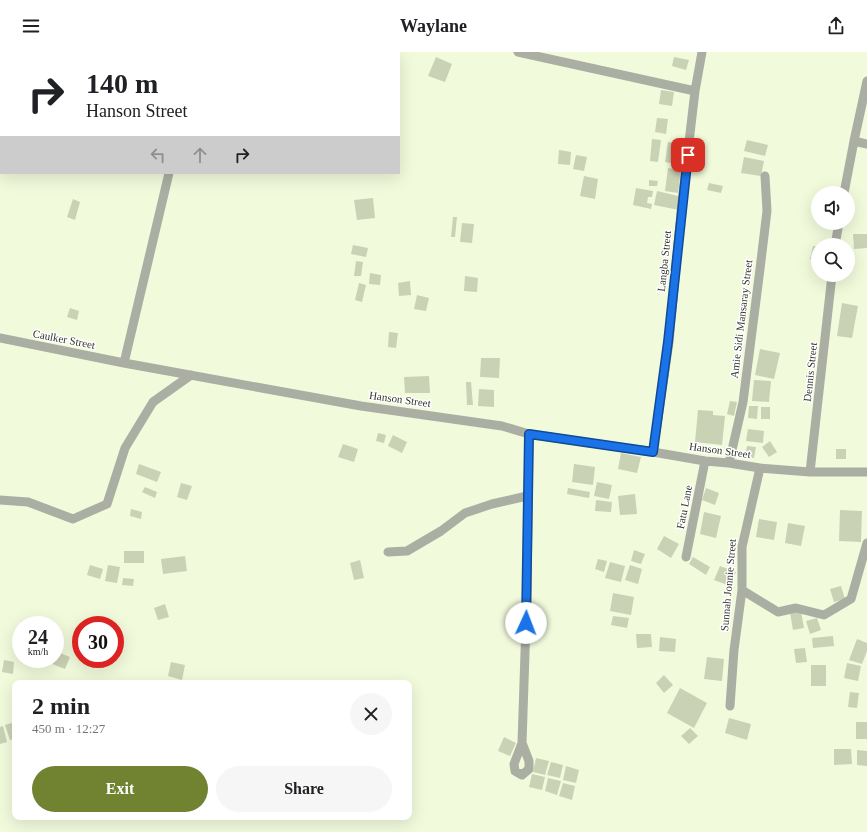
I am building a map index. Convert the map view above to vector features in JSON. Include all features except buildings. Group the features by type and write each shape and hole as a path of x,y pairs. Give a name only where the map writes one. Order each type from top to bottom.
{"street":[{"path":"518,52 542,55 695,91"},
{"name":"Langba Street","path":"653,452 668,342 695,91 702,52"},
{"path":"845,186 867,81"},
{"path":"854,141 867,144"},
{"path":"124,363 169,174"},
{"name":"Amie Sidi Mansaray Street","path":"729,463 743,402 767,211 766,176"},
{"name":"Dennis Street","path":"810,472 831,282"},
{"name":"Caulker Street","path":"0,338 124,363"},
{"name":"Hanson Street","path":"124,363 361,406 502,426 529,434 705,461 760,468 810,472 867,472"},
{"path":"0,500 28,502 73,520 107,504 125,448 153,402 191,375"},
{"path":"522,743 527,593 527,496 529,434"},
{"name":"Fatu Lane","path":"686,557 705,461"},
{"name":"Sunnah Jonnie Street","path":"730,706 734,650 742,590 742,547 760,468"},
{"path":"388,552 407,551 441,531 465,513 492,504 527,496"},
{"path":"742,590 778,612 796,608 824,615 851,599 867,543"}],"route":[{"path":"526,623 529,434 653,452 668,342 688,155"}]}
